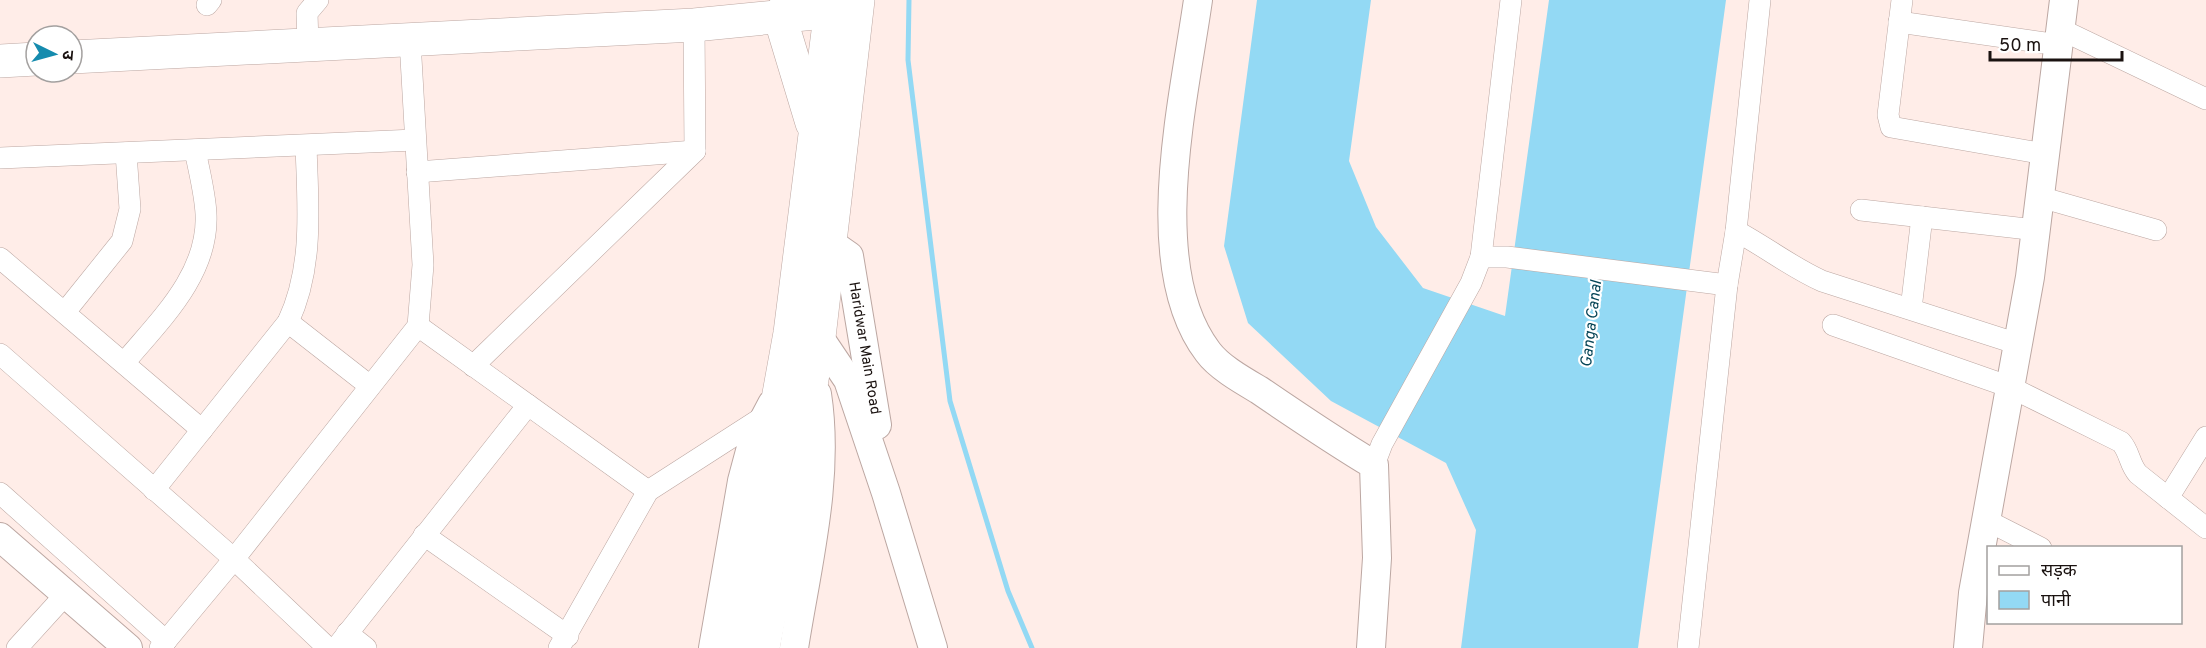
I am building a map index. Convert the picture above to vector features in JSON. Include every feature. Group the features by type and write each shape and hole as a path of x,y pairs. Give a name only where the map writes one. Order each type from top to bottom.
{"highway":[{"path":"84,56 694,25 783,6 844,5"},
{"path":"816,240 816,137 844,5"},
{"path":"763,648 778,486 771,405 804,335 844,5"},
{"path":"783,6 816,137"},
{"path":"0,61 24,60"},
{"path":"733,648 778,486 813,372 804,335"}],"street":[{"path":"308,44 308,13 318,0"},
{"path":"1198,0 1173,201 1173,260 1188,321 1209,354 1249,384 1378,455"},
{"path":"1371,648 1377,558 1378,455 1471,283 1481,257 1511,0"},
{"path":"1688,648 1760,0"},
{"path":"1902,0 1888,115 1892,127 2045,154"},
{"path":"1968,648 1973,593 2036,230 2064,0"},
{"path":"1899,22 2060,37 2206,99"},
{"path":"473,366 695,151 694,25"},
{"path":"0,493 163,644 234,560 418,326 423,265 410,41"},
{"path":"0,158 415,140"},
{"path":"154,490 288,322 300,298 309,237 306,146"},
{"path":"124,363 186,287 203,250 206,214 195,150"},
{"path":"417,172 695,151"},
{"path":"65,312 122,241 130,209 126,153"},
{"path":"2040,197 2156,230"},
{"path":"1861,210 2036,230"},
{"path":"1911,309 1922,217"},
{"path":"1736,231 1765,246 1793,268 1822,281 2018,344"},
{"name":"Haridwar Main Road","path":"816,240 849,256 869,362 886,493"},
{"path":"1481,257 1507,257 1727,285"},
{"path":"0,258 202,430"},
{"path":"288,322 370,386"},
{"path":"1833,325 2010,387 2121,442 2127,449 2132,468 2206,528"},
{"path":"418,326 648,491"},
{"name":"Haridwar Main Road","path":"804,335 848,380 886,493 933,648"},
{"path":"0,354 234,560 328,648"},
{"path":"794,648 814,523 821,453 819,411 813,372"},
{"path":"366,648 341,641 528,405"},
{"path":"424,536 564,642 648,491 771,405"},
{"path":"713,648 742,481 753,440 771,405"},
{"path":"2168,498 2206,437"},
{"path":"1986,520 2037,546"},
{"path":"0,537 128,648"},
{"path":"16,648 66,594"}],"water":[{"name":"Ganga Canal","path":"1257,0 1371,0 1349,161 1376,227 1423,288 1505,316 1549,0 1726,0 1638,648 1461,648 1476,530 1446,463 1331,401 1248,323 1224,246"}],"waterway":[{"path":"909,0 908,60 950,401 1008,591 1032,648"}]}
